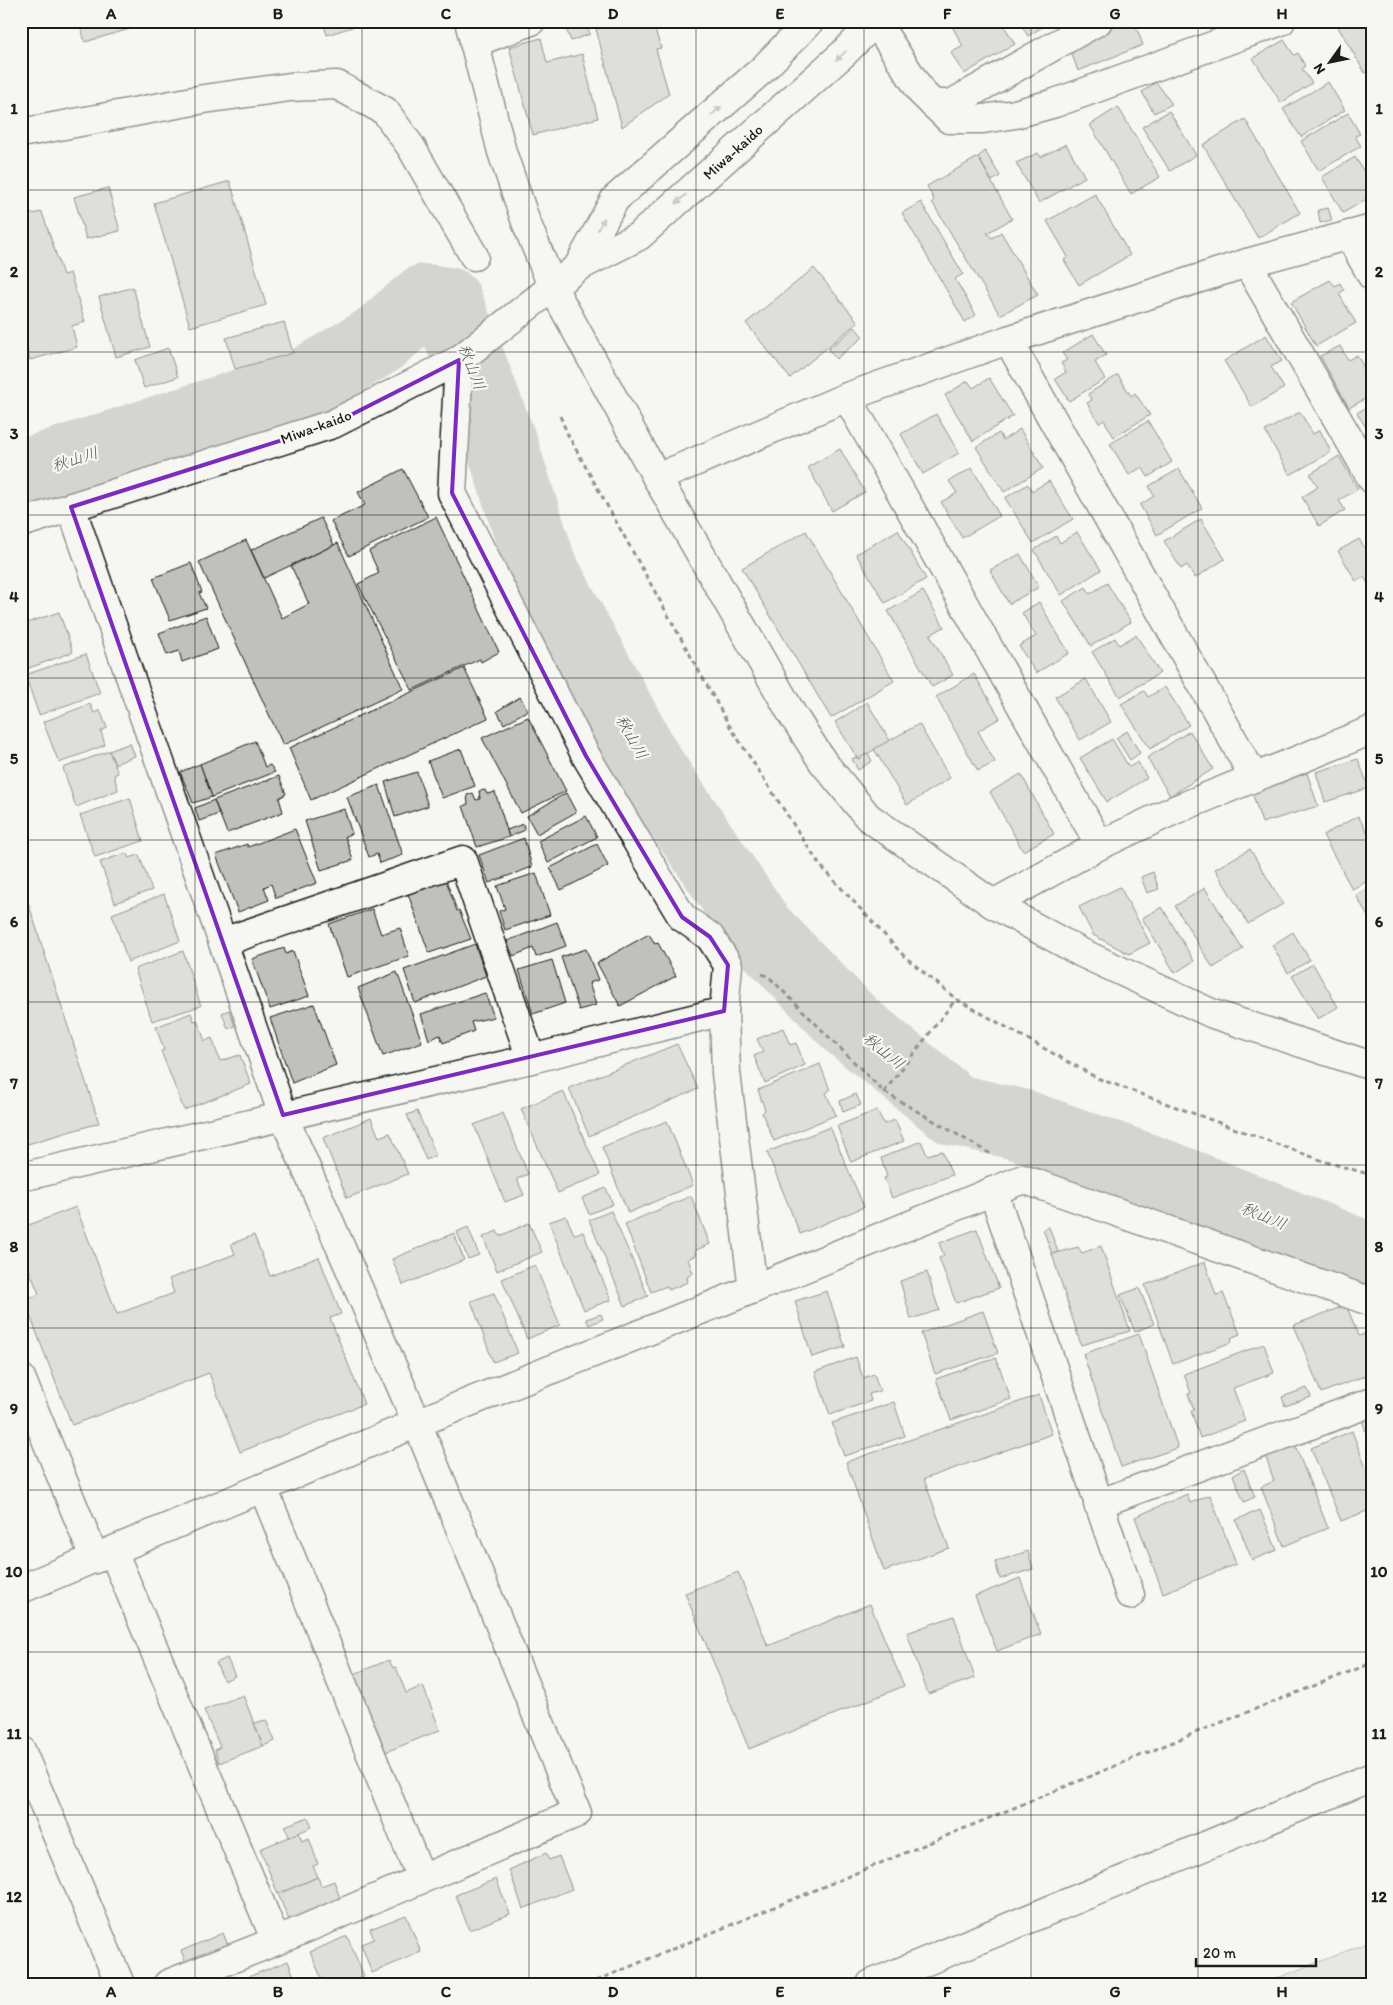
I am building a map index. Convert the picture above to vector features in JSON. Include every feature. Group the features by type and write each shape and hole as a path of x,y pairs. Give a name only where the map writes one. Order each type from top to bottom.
{"street":[{"path":"532,21 472,32 502,152 526,222 553,288 657,478 792,714 823,762 868,817 993,904 1082,953 1213,1014 1372,1066"},
{"name":"Miwa-kaido","path":"578,267 615,199 763,69 810,21"},
{"path":"876,21 922,93 949,119 983,119 1015,114 1055,103 1281,21"},
{"name":"Miwa-kaido","path":"21,523 333,424 459,360 578,267 640,236 844,53 876,21"},
{"path":"933,104 951,104 1098,21"},
{"path":"21,133 204,99 290,87 337,85 385,111 411,147 474,256"},
{"path":"657,478 847,397 1008,340 1247,263 1360,232 1372,276"},
{"path":"1247,263 1372,479"},
{"path":"1008,340 1254,777"},
{"path":"459,360 452,493 586,756 682,916 710,937 728,965 724,1011 726,1073 753,1289"},
{"path":"847,397 1100,845"},
{"path":"71,507 283,1115 417,1423 578,1813 276,1941 168,1984"},
{"path":"993,904 1100,845 1172,811 1372,730"},
{"path":"223,942 463,860 531,1059"},
{"path":"21,1177 531,1059 724,1011"},
{"path":"21,1589 417,1423 1023,1179 1372,1302"},
{"path":"993,1191 1130,1595"},
{"path":"21,1378 27,1409 104,1555 276,1941"},
{"path":"1098,1504 1372,1402"},
{"path":"263,1488 421,1878"},
{"path":"21,1750 120,1984"},
{"path":"871,1984 1372,1777"}],"path":[{"path":"728,965 768,976 884,1092 997,1158 1023,1179"},
{"path":"884,1092 956,999"},
{"path":"588,1984 1184,1738 1372,1663"}],"highlighted area":[{"path":"459,360 452,493 586,756 682,917 710,937 728,965 724,1011 283,1115 71,507 333,424"}],"shaded area":[{"path":"1372,1941 1372,1984 1262,1984"}],"building":[{"path":"79,21 138,21 140,26 85,42"},
{"path":"323,21 371,21 327,35"},
{"path":"578,21 585,21 590,34 571,41 565,26"},
{"path":"621,21 652,21 661,48 656,49 669,94 622,127 596,29"},
{"path":"949,21 1001,21 1015,44 964,74 951,53 963,46"},
{"path":"1019,21 1052,21 1028,36"},
{"path":"1109,21 1134,21 1143,45 1078,71 1069,46"},
{"path":"1348,21 1372,21 1372,70 1365,73 1338,27"},
{"path":"541,38 547,63 582,54 598,118 533,135 509,47"},
{"path":"1284,40 1294,55 1298,53 1305,66 1302,69 1312,83 1281,103 1253,58"},
{"path":"1156,82 1172,104 1154,113 1142,92"},
{"path":"1328,82 1345,110 1301,137 1283,109"},
{"path":"1118,107 1160,177 1131,194 1090,125"},
{"path":"1169,111 1196,155 1170,171 1142,127"},
{"path":"1348,113 1360,134 1355,136 1361,146 1319,171 1301,141"},
{"path":"1245,119 1300,213 1258,238 1203,145"},
{"path":"1066,144 1085,177 1039,203 1016,163 1038,153 1041,157"},
{"path":"985,151 1000,176 992,181 978,157"},
{"path":"978,157 1012,219 987,233 992,238 1001,232 1038,295 1000,315 932,202 934,200 927,186"},
{"path":"1355,157 1372,185 1372,196 1343,213 1322,177"},
{"path":"230,181 266,305 190,327 154,203"},
{"path":"108,188 120,231 86,239 74,197"},
{"path":"1095,194 1130,255 1079,285 1064,260 1068,257 1047,221"},
{"path":"921,202 963,274 955,279 976,315 965,322 902,213"},
{"path":"1328,208 1332,220 1320,223 1318,210"},
{"path":"42,212 63,275 70,273 85,322 72,326 77,347 30,360 21,332 21,216"},
{"path":"814,268 858,322 790,378 746,323"},
{"path":"1330,280 1335,286 1340,283 1344,290 1339,294 1356,323 1316,346 1291,302"},
{"path":"133,287 150,347 116,357 99,297"},
{"path":"284,322 293,353 235,369 226,338"},
{"path":"855,327 863,337 836,359 828,349"},
{"path":"1093,334 1106,355 1095,362 1105,379 1069,401 1055,379 1066,372 1061,363 1067,360 1062,353"},
{"path":"1266,335 1282,361 1271,367 1284,388 1252,407 1224,361"},
{"path":"1340,346 1348,360 1357,355 1372,382 1372,395 1349,408 1320,356"},
{"path":"168,348 178,377 144,388 135,360"},
{"path":"1118,375 1131,396 1135,393 1150,415 1114,437 1104,420 1099,423 1087,403 1092,400 1088,394"},
{"path":"989,378 1013,416 973,441 945,395 968,381 973,388"},
{"path":"1372,404 1372,437 1357,413"},
{"path":"1300,412 1313,434 1320,430 1331,452 1290,475 1265,431"},
{"path":"936,414 959,453 923,474 901,434"},
{"path":"1148,421 1172,462 1148,477 1142,467 1129,475 1110,444"},
{"path":"1020,429 1043,468 1004,492 976,447 999,433 1003,440"},
{"path":"840,449 865,492 832,511 808,467"},
{"path":"1339,456 1358,489 1339,500 1345,510 1319,526 1302,497 1318,487 1310,474"},
{"path":"972,468 1000,516 962,538 941,502 957,493 949,481"},
{"path":"403,469 428,517 349,556 331,521 365,505 358,492"},
{"path":"1179,469 1202,508 1157,535 1140,505 1154,496 1149,486"},
{"path":"1049,481 1073,519 1033,543 1005,498 1028,484 1032,491"},
{"path":"436,517 499,652 481,662 480,659 412,690 358,584 379,573 369,551"},
{"path":"321,518 334,545 264,578 251,550"},
{"path":"1201,519 1225,559 1195,578 1187,565 1181,569 1164,541"},
{"path":"898,530 926,579 885,603 856,554"},
{"path":"806,531 894,681 831,718 742,568"},
{"path":"1077,532 1101,570 1061,595 1034,550 1056,536 1060,543"},
{"path":"1359,539 1364,547 1372,542 1372,586 1370,587 1364,577 1356,581 1338,551"},
{"path":"246,540 282,618 309,604 291,566 338,543 403,689 283,745 199,562"},
{"path":"1020,554 1039,587 1009,604 990,570"},
{"path":"191,563 202,592 199,593 206,608 170,620 153,578"},
{"path":"1107,583 1131,622 1091,646 1063,601 1086,587 1090,594"},
{"path":"923,591 944,627 930,635 953,675 932,687 888,611"},
{"path":"1039,602 1069,653 1036,673 1019,646 1036,636 1022,613"},
{"path":"59,612 73,652 29,668 21,649 21,625"},
{"path":"206,616 218,649 182,662 179,651 167,655 159,633"},
{"path":"1136,635 1160,673 1120,697 1092,652 1115,638 1119,645"},
{"path":"86,654 100,693 39,715 25,675"},
{"path":"464,668 488,718 311,800 289,748"},
{"path":"974,674 1000,718 978,731 995,762 978,771 936,697"},
{"path":"1086,679 1111,722 1080,740 1055,697"},
{"path":"1165,687 1189,725 1150,749 1121,704 1144,691 1148,697"},
{"path":"520,697 528,710 504,724 497,711"},
{"path":"867,702 890,741 858,759 835,722"},
{"path":"90,704 94,713 100,710 107,728 101,731 105,745 59,763 43,722"},
{"path":"528,717 566,791 521,813 482,738"},
{"path":"919,724 950,778 907,805 874,749"},
{"path":"1127,731 1140,753 1130,760 1116,738"},
{"path":"1190,731 1213,769 1170,796 1147,758"},
{"path":"1112,739 1129,767 1138,762 1147,778 1107,802 1080,758"},
{"path":"255,741 265,767 270,765 275,772 212,797 200,764"},
{"path":"130,743 135,756 115,764 109,751"},
{"path":"461,749 475,786 442,798 428,761"},
{"path":"109,751 118,773 114,775 118,790 76,807 63,768"},
{"path":"868,753 872,761 858,770 852,759 856,757 858,759"},
{"path":"1358,759 1369,788 1325,802 1316,772"},
{"path":"200,764 212,797 193,803 180,772"},
{"path":"417,772 428,806 395,817 385,782"},
{"path":"1307,773 1318,806 1262,823 1252,792"},
{"path":"1021,774 1054,834 1023,851 990,792"},
{"path":"279,776 286,794 279,798 283,812 227,833 214,800"},
{"path":"379,785 403,855 380,863 377,854 369,857 347,797"},
{"path":"485,790 487,794 495,792 509,837 477,847 463,806 468,804 467,795 473,793 476,800 480,799 479,791"},
{"path":"566,793 576,812 537,834 527,816"},
{"path":"130,798 143,841 95,857 80,815"},
{"path":"214,800 219,814 199,821 195,808"},
{"path":"344,809 352,834 345,836 353,860 321,870 305,821"},
{"path":"586,816 597,837 548,863 538,841"},
{"path":"1358,816 1372,840 1372,879 1352,889 1323,835"},
{"path":"523,824 525,830 509,837 507,830"},
{"path":"295,829 317,883 276,898 271,884 264,887 269,900 238,912 216,855 247,844 248,847"},
{"path":"524,838 532,867 489,883 479,855"},
{"path":"597,844 608,866 561,890 550,868"},
{"path":"1250,849 1283,904 1248,924 1215,869"},
{"path":"126,853 129,858 139,855 152,890 115,903 100,862"},
{"path":"1153,872 1159,889 1147,893 1141,877"},
{"path":"536,873 550,915 505,930 499,911 505,909 497,886"},
{"path":"21,880 99,1123 21,1146"},
{"path":"446,880 457,911 459,910 471,939 429,953 408,894"},
{"path":"1120,887 1150,943 1129,954 1093,935 1079,907"},
{"path":"1372,887 1372,924 1356,895"},
{"path":"1205,888 1243,949 1213,968 1175,906"},
{"path":"164,894 180,941 128,962 112,914"},
{"path":"1162,907 1194,961 1175,973 1142,918"},
{"path":"372,909 381,934 400,928 409,956 347,977 329,924"},
{"path":"557,922 566,946 536,957 533,948 513,956 507,941"},
{"path":"1293,932 1310,960 1288,973 1272,945"},
{"path":"649,934 655,944 658,943 676,976 620,1006 597,963"},
{"path":"475,944 486,976 415,1003 404,970"},
{"path":"284,948 286,954 293,951 309,996 270,1009 252,959"},
{"path":"586,949 598,980 589,983 596,1005 579,1010 561,957"},
{"path":"183,951 201,1006 152,1021 135,969"},
{"path":"552,960 565,1003 533,1014 519,970"},
{"path":"1313,964 1338,1007 1318,1019 1292,976"},
{"path":"397,972 422,1042 383,1056 358,988"},
{"path":"485,993 494,1017 471,1022 474,1031 443,1043 440,1035 429,1040 421,1014"},
{"path":"314,1004 336,1065 292,1083 270,1018"},
{"path":"229,1010 235,1026 228,1029 222,1013"},
{"path":"191,1013 194,1021 197,1020 205,1041 212,1038 220,1061 240,1055 251,1084 184,1110 161,1051 164,1050 156,1027"},
{"path":"783,1028 790,1045 796,1043 805,1065 765,1083 754,1056 763,1052 757,1039"},
{"path":"677,1044 698,1089 589,1136 569,1088"},
{"path":"820,1064 830,1090 826,1093 836,1115 774,1141 762,1113 765,1110 758,1090"},
{"path":"563,1091 600,1175 558,1193 521,1109"},
{"path":"856,1094 861,1105 843,1112 840,1101"},
{"path":"877,1110 884,1124 895,1120 904,1141 851,1162 837,1126"},
{"path":"417,1111 436,1155 426,1160 407,1115"},
{"path":"503,1113 528,1174 517,1179 524,1195 505,1202 474,1125"},
{"path":"371,1118 379,1137 390,1133 408,1174 347,1198 323,1138"},
{"path":"667,1121 693,1185 628,1213 602,1147"},
{"path":"830,1127 864,1207 800,1234 767,1152"},
{"path":"921,1141 927,1155 942,1151 952,1175 892,1198 884,1178 887,1177 881,1158"},
{"path":"606,1188 613,1204 589,1214 582,1198"},
{"path":"691,1196 710,1244 694,1251 696,1255 688,1259 693,1273 687,1277 688,1282 669,1290 667,1286 651,1292 625,1224"},
{"path":"76,1207 117,1314 174,1293 169,1279 235,1254 231,1244 254,1235 270,1276 319,1257 341,1314 330,1318 364,1404 240,1452 209,1373 72,1425 24,1300 39,1294 21,1249 21,1228"},
{"path":"611,1211 648,1296 625,1306 589,1220"},
{"path":"566,1216 574,1234 583,1232 611,1300 584,1310 549,1222"},
{"path":"529,1223 542,1252 497,1271 483,1237 497,1231 500,1236"},
{"path":"468,1227 479,1255 468,1259 457,1232"},
{"path":"1049,1227 1058,1252 1052,1254 1043,1229"},
{"path":"977,1229 999,1288 956,1303 939,1258 944,1256 939,1243"},
{"path":"454,1233 464,1260 403,1285 392,1259"},
{"path":"1101,1246 1130,1331 1081,1345 1052,1254 1078,1247 1082,1253"},
{"path":"1205,1262 1216,1295 1223,1293 1240,1334 1231,1338 1232,1342 1173,1364 1145,1285"},
{"path":"535,1265 560,1325 527,1339 502,1279"},
{"path":"927,1272 939,1310 911,1319 900,1281"},
{"path":"1139,1288 1154,1324 1135,1332 1120,1295"},
{"path":"827,1291 845,1347 812,1357 795,1301"},
{"path":"494,1293 518,1353 493,1362 471,1301"},
{"path":"1346,1305 1359,1336 1372,1331 1372,1373 1321,1393 1294,1325"},
{"path":"983,1311 998,1353 935,1374 921,1333"},
{"path":"601,1314 603,1319 589,1325 586,1319"},
{"path":"1139,1334 1178,1448 1121,1467 1083,1354"},
{"path":"1264,1344 1274,1373 1233,1388 1245,1421 1200,1438 1191,1411 1194,1410 1188,1394 1191,1393 1184,1374"},
{"path":"856,1357 863,1378 874,1374 880,1391 869,1394 871,1401 830,1415 815,1372"},
{"path":"996,1358 1011,1399 951,1420 936,1379"},
{"path":"1307,1388 1311,1397 1285,1406 1282,1397"},
{"path":"1039,1395 1052,1434 924,1479 949,1548 884,1571 846,1462"},
{"path":"894,1402 905,1436 844,1456 832,1423"},
{"path":"1372,1414 1372,1444 1370,1444 1361,1417"},
{"path":"1352,1431 1372,1484 1372,1509 1341,1521 1311,1448"},
{"path":"1295,1445 1328,1528 1284,1546 1261,1487 1274,1481 1266,1457"},
{"path":"1244,1469 1255,1497 1244,1502 1233,1475"},
{"path":"1187,1494 1190,1503 1210,1495 1236,1564 1163,1593 1135,1517"},
{"path":"1260,1510 1277,1550 1252,1560 1236,1520"},
{"path":"1028,1551 1033,1569 1000,1579 995,1562"},
{"path":"738,1572 768,1646 870,1604 904,1686 749,1749 685,1593"},
{"path":"1020,1578 1041,1634 997,1651 975,1596"},
{"path":"954,1616 975,1678 928,1694 907,1633"},
{"path":"227,1658 235,1676 224,1681 216,1663"},
{"path":"389,1660 393,1668 396,1667 406,1693 423,1686 440,1730 386,1752 354,1674"},
{"path":"243,1695 263,1746 219,1763 215,1750 220,1747 204,1710"},
{"path":"266,1720 275,1741 263,1746 254,1723"},
{"path":"308,1817 312,1827 289,1837 285,1826"},
{"path":"299,1833 302,1841 309,1838 318,1864 313,1866 318,1877 278,1894 260,1849"},
{"path":"546,1853 549,1860 559,1856 572,1889 523,1909 509,1870"},
{"path":"318,1877 321,1886 334,1881 341,1901 289,1920 278,1894"},
{"path":"496,1879 510,1914 469,1930 456,1895"},
{"path":"406,1915 421,1952 372,1973 361,1944 374,1939 370,1929"},
{"path":"223,1933 230,1950 188,1968 181,1951"},
{"path":"347,1936 364,1976 345,1984 324,1984 310,1952"},
{"path":"288,1961 297,1984 251,1984 248,1977"}],"waterway":[{"name":"秋山川","path":"21,476 301,386 377,341 425,300 447,303 502,446 541,567 647,764 759,930 851,1025 955,1110 1021,1125 1170,1178 1372,1260"}]}
